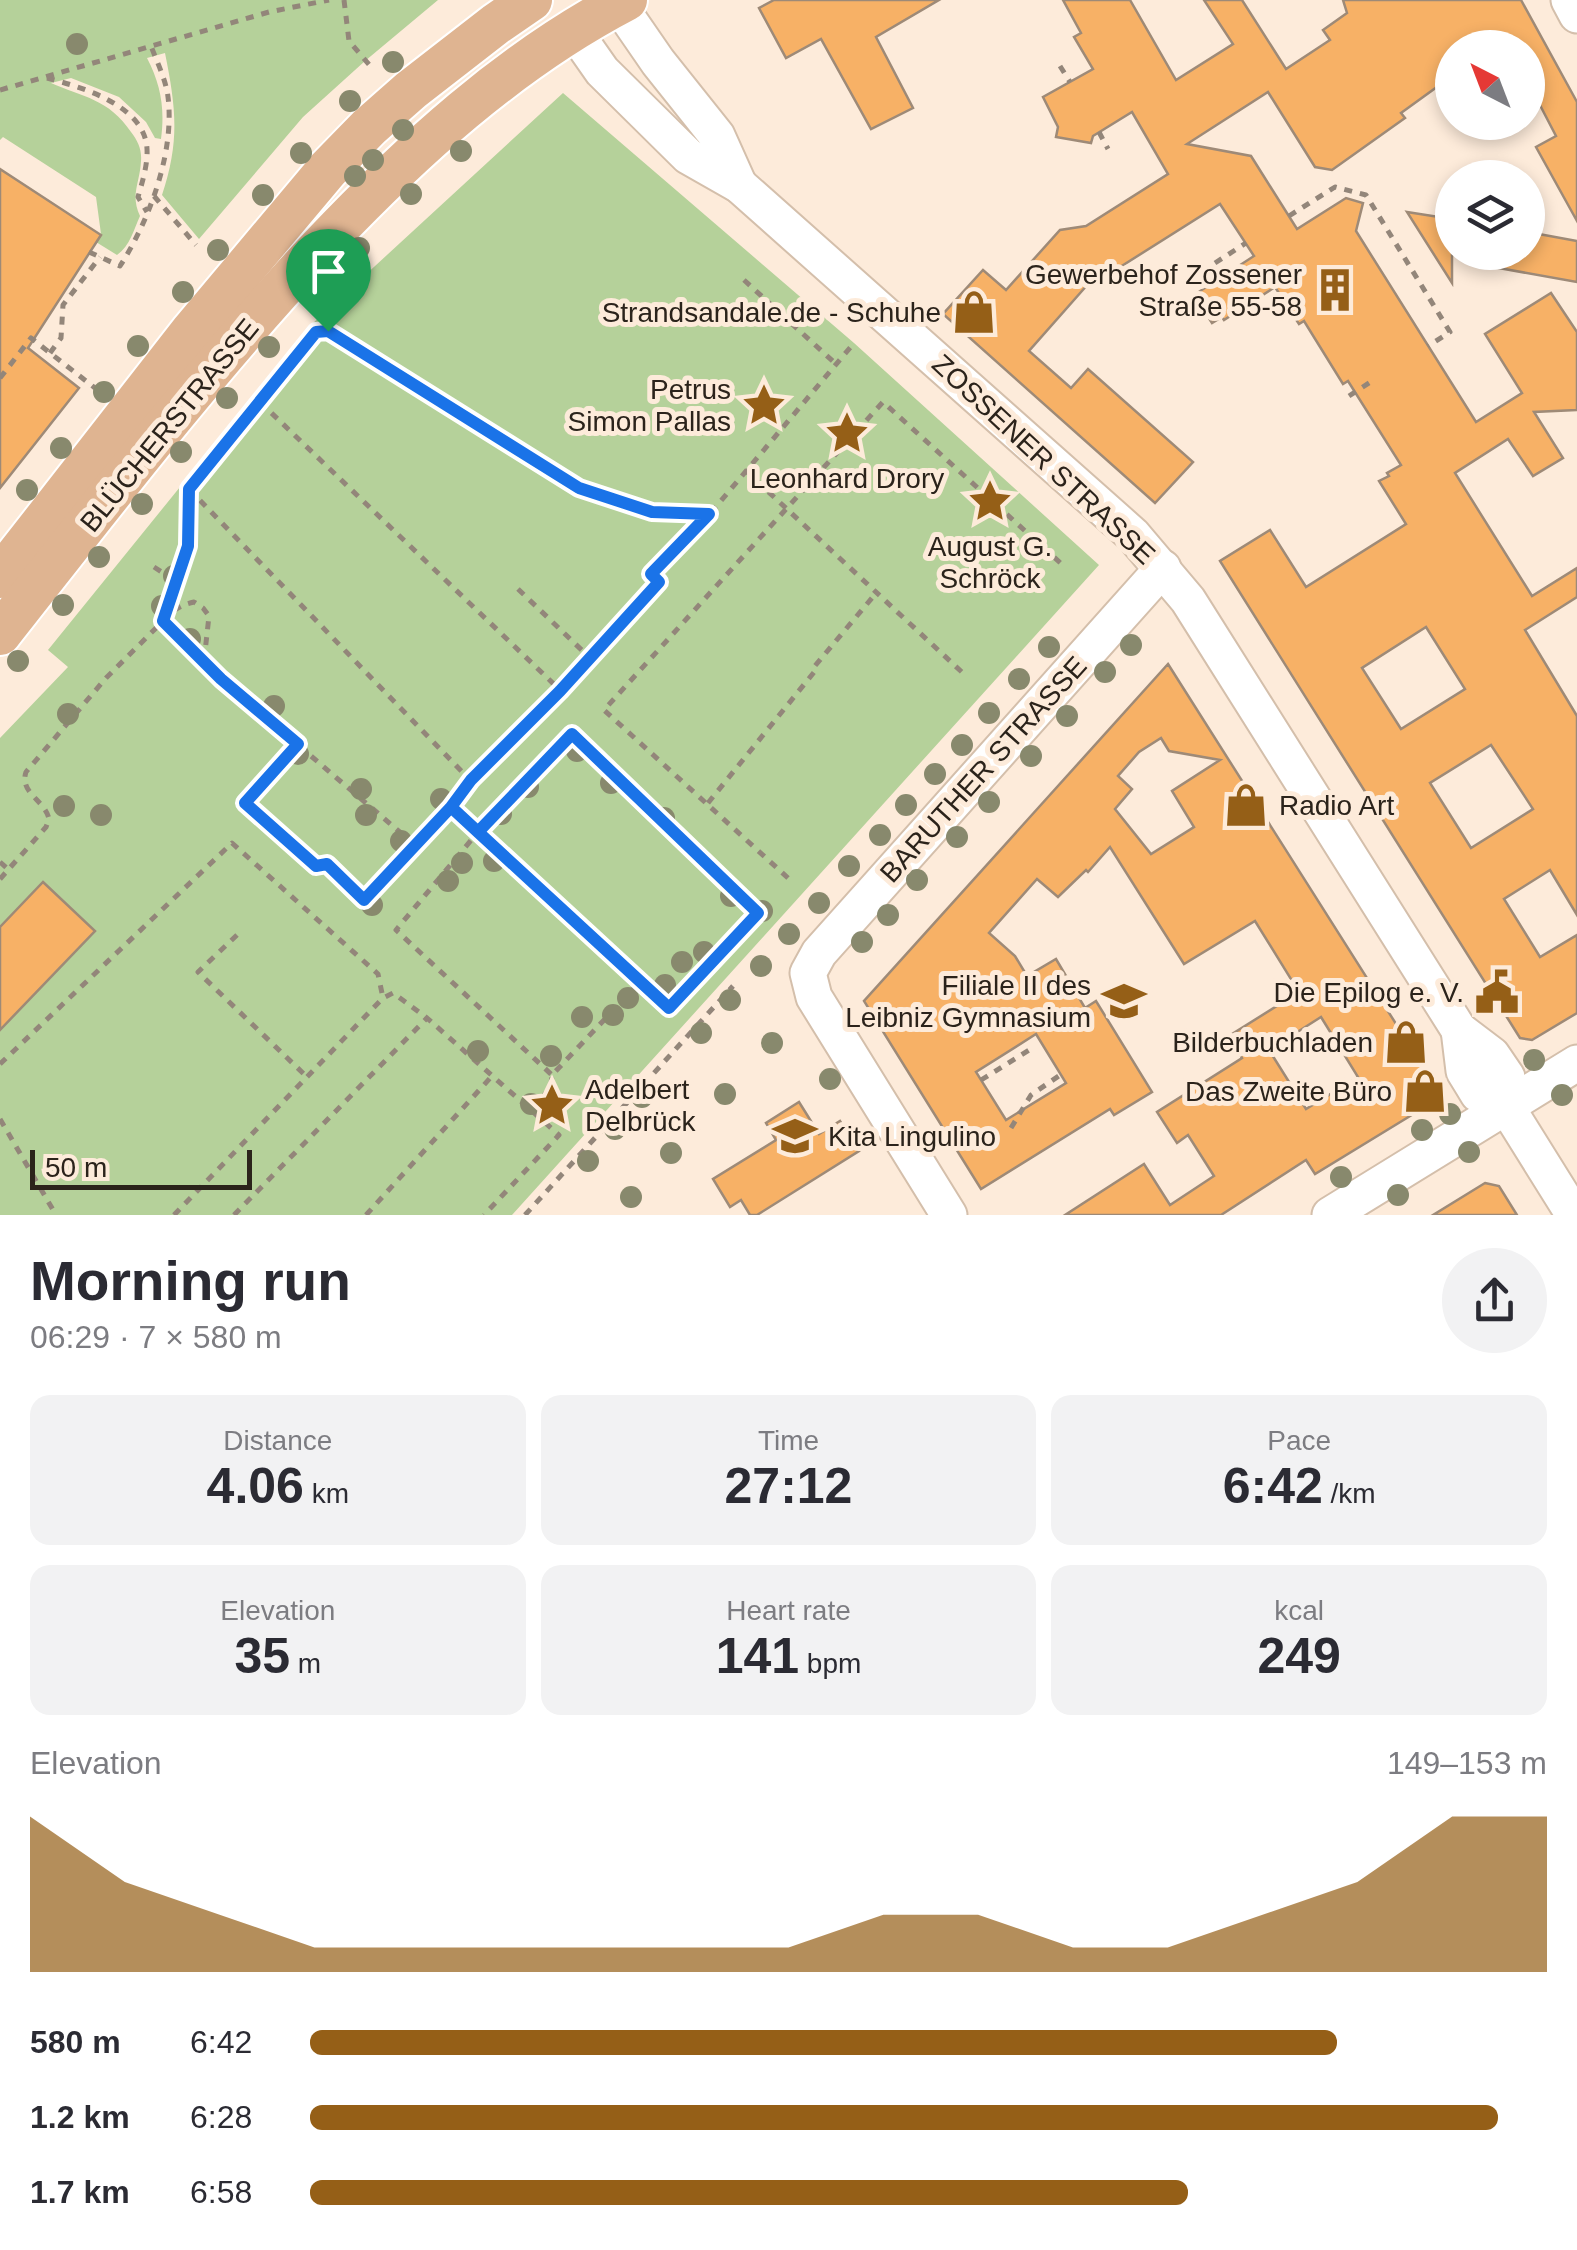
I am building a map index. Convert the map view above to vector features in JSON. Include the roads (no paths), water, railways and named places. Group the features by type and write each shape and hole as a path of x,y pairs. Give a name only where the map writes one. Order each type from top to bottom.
{"main road":[{"name":"BLÜCHERSTRASSE","path":"0,577 148,386 289,214 369,128 446,61 531,0"},
{"name":"BLÜCHERSTRASSE","path":"0,634 220,358 377,189 563,15 620,1"}],"street":[{"path":"1569,0 1577,15"},
{"name":"ZOSSENER STRASSE","path":"620,1 665,72 717,136 739,184"},
{"name":"ZOSSENER STRASSE","path":"563,15 602,70 688,156 739,184 1133,535 1163,568 1188,600 1459,1030 1464,1072 1478,1094 1506,1106 1574,1215"},
{"path":"446,61 475,100"},
{"name":"BARUTHER STRASSE","path":"948,1215 814,998 808,973 818,952 1163,568"},
{"path":"1330,1215 1577,1063"}],"place":[{"name":"Gewerbehof Zossener Straße 55-58","path":"1335,290"},
{"name":"Strandsandale.de - Schuhe","path":"974,312"},
{"name":"Petrus Simon Pallas","path":"764,405"},
{"name":"Leonhard Drory","path":"847,433"},
{"name":"August G. Schröck","path":"990,501"},
{"name":"Radio Art","path":"1246,805"},
{"name":"Die Epilog e. V.","path":"1497,992"},
{"name":"Filiale II des Leibniz Gymnasium","path":"1124,1001"},
{"name":"Bilderbuchladen","path":"1406,1042"},
{"name":"Das Zweite Büro","path":"1425,1091"},
{"name":"Adelbert Delbrück","path":"552,1105"},
{"name":"Kita Lingulino","path":"795,1136"}]}
